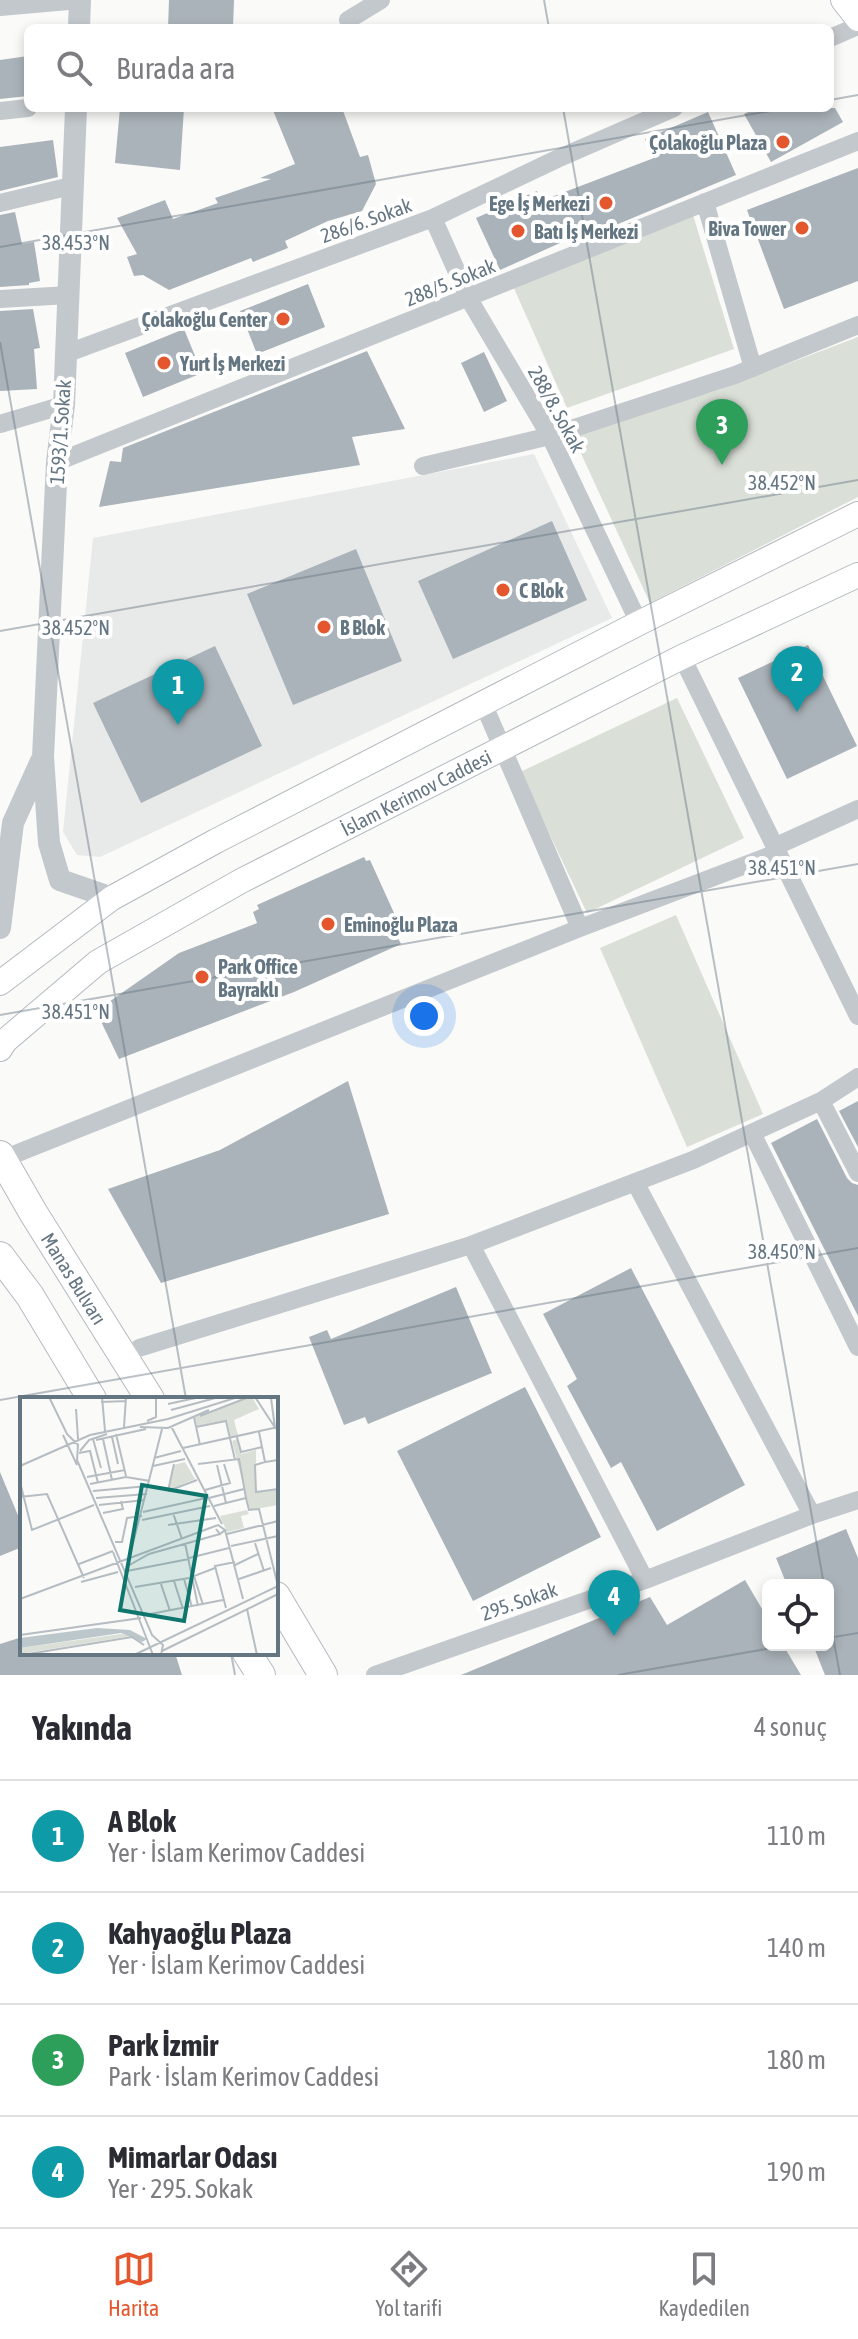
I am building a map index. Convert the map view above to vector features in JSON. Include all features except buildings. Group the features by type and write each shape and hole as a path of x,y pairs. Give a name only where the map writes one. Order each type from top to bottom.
{"main road":[{"path":"843,0 858,19"},
{"path":"0,983 112,898 216,841 858,514"},
{"name":"İslam Kerimov Caddesi","path":"0,1049 5,1041 98,962 241,881 682,657 858,575"},
{"name":"Manas Bulvarı","path":"1,1157 149,1397"},
{"path":"0,1256 30,1296 91,1397"},
{"path":"278,1599 323,1675"},
{"path":"248,1655 261,1675"}],"street":[{"path":"0,7 80,0 79,24"},
{"path":"348,0 348,20 381,0"},
{"path":"834,36 858,26"},
{"path":"0,111 24,108"},
{"name":"1593/1. Sokak","path":"76,112 64,405 57,462 43,757 49,843 60,880 112,898"},
{"name":"286/6. Sokak","path":"65,354 433,218 665,112"},
{"name":"288/5. Sokak","path":"57,462 858,141"},
{"path":"0,203 71,186"},
{"path":"705,202 753,368"},
{"name":"288/8. Sokak","path":"433,218 469,299 550,436 639,623"},
{"path":"0,299 69,295"},
{"path":"423,466 550,436 753,368 858,325"},
{"path":"0,424 64,405"},
{"path":"682,657 858,1016"},
{"path":"483,703 580,928"},
{"name":"1593/1. Sokak","path":"0,928 13,823 43,757"},
{"path":"1,1157 776,850 858,809"},
{"path":"139,1348 471,1245 693,1160 821,1101 858,1077"},
{"path":"821,1101 858,1173"},
{"path":"752,1133 858,1347"},
{"path":"635,1182 812,1515"},
{"path":"471,1245 645,1580"},
{"name":"295. Sokak","path":"375,1675 645,1580 858,1500"}],"shaded area":[{"path":"693,215 734,349 567,408 513,286"},
{"path":"858,337 858,497 650,603 572,434 719,390"},
{"path":"534,454 612,618 100,857 77,855 63,832 93,538"},
{"path":"677,698 744,838 587,913 520,772"},
{"path":"676,915 763,1114 687,1147 600,948"}],"place":[{"name":"Çolakoğlu Plaza","path":"783,142"},
{"name":"Ege İş Merkezi","path":"606,203"},
{"name":"Biva Tower","path":"802,228"},
{"name":"Batı İş Merkezi","path":"518,231"},
{"name":"Çolakoğlu Center","path":"283,319"},
{"name":"Yurt İş Merkezi","path":"164,363"},
{"name":"Park İzmir","path":"722,465"},
{"name":"C Blok","path":"503,590"},
{"name":"B Blok","path":"324,627"},
{"name":"Kahyaoğlu Plaza","path":"797,712"},
{"name":"A Blok","path":"178,725"},
{"name":"Eminoğlu Plaza","path":"328,924"},
{"name":"Park Office Bayraklı","path":"202,977"},
{"name":"Mimarlar Odası","path":"614,1636"}]}
